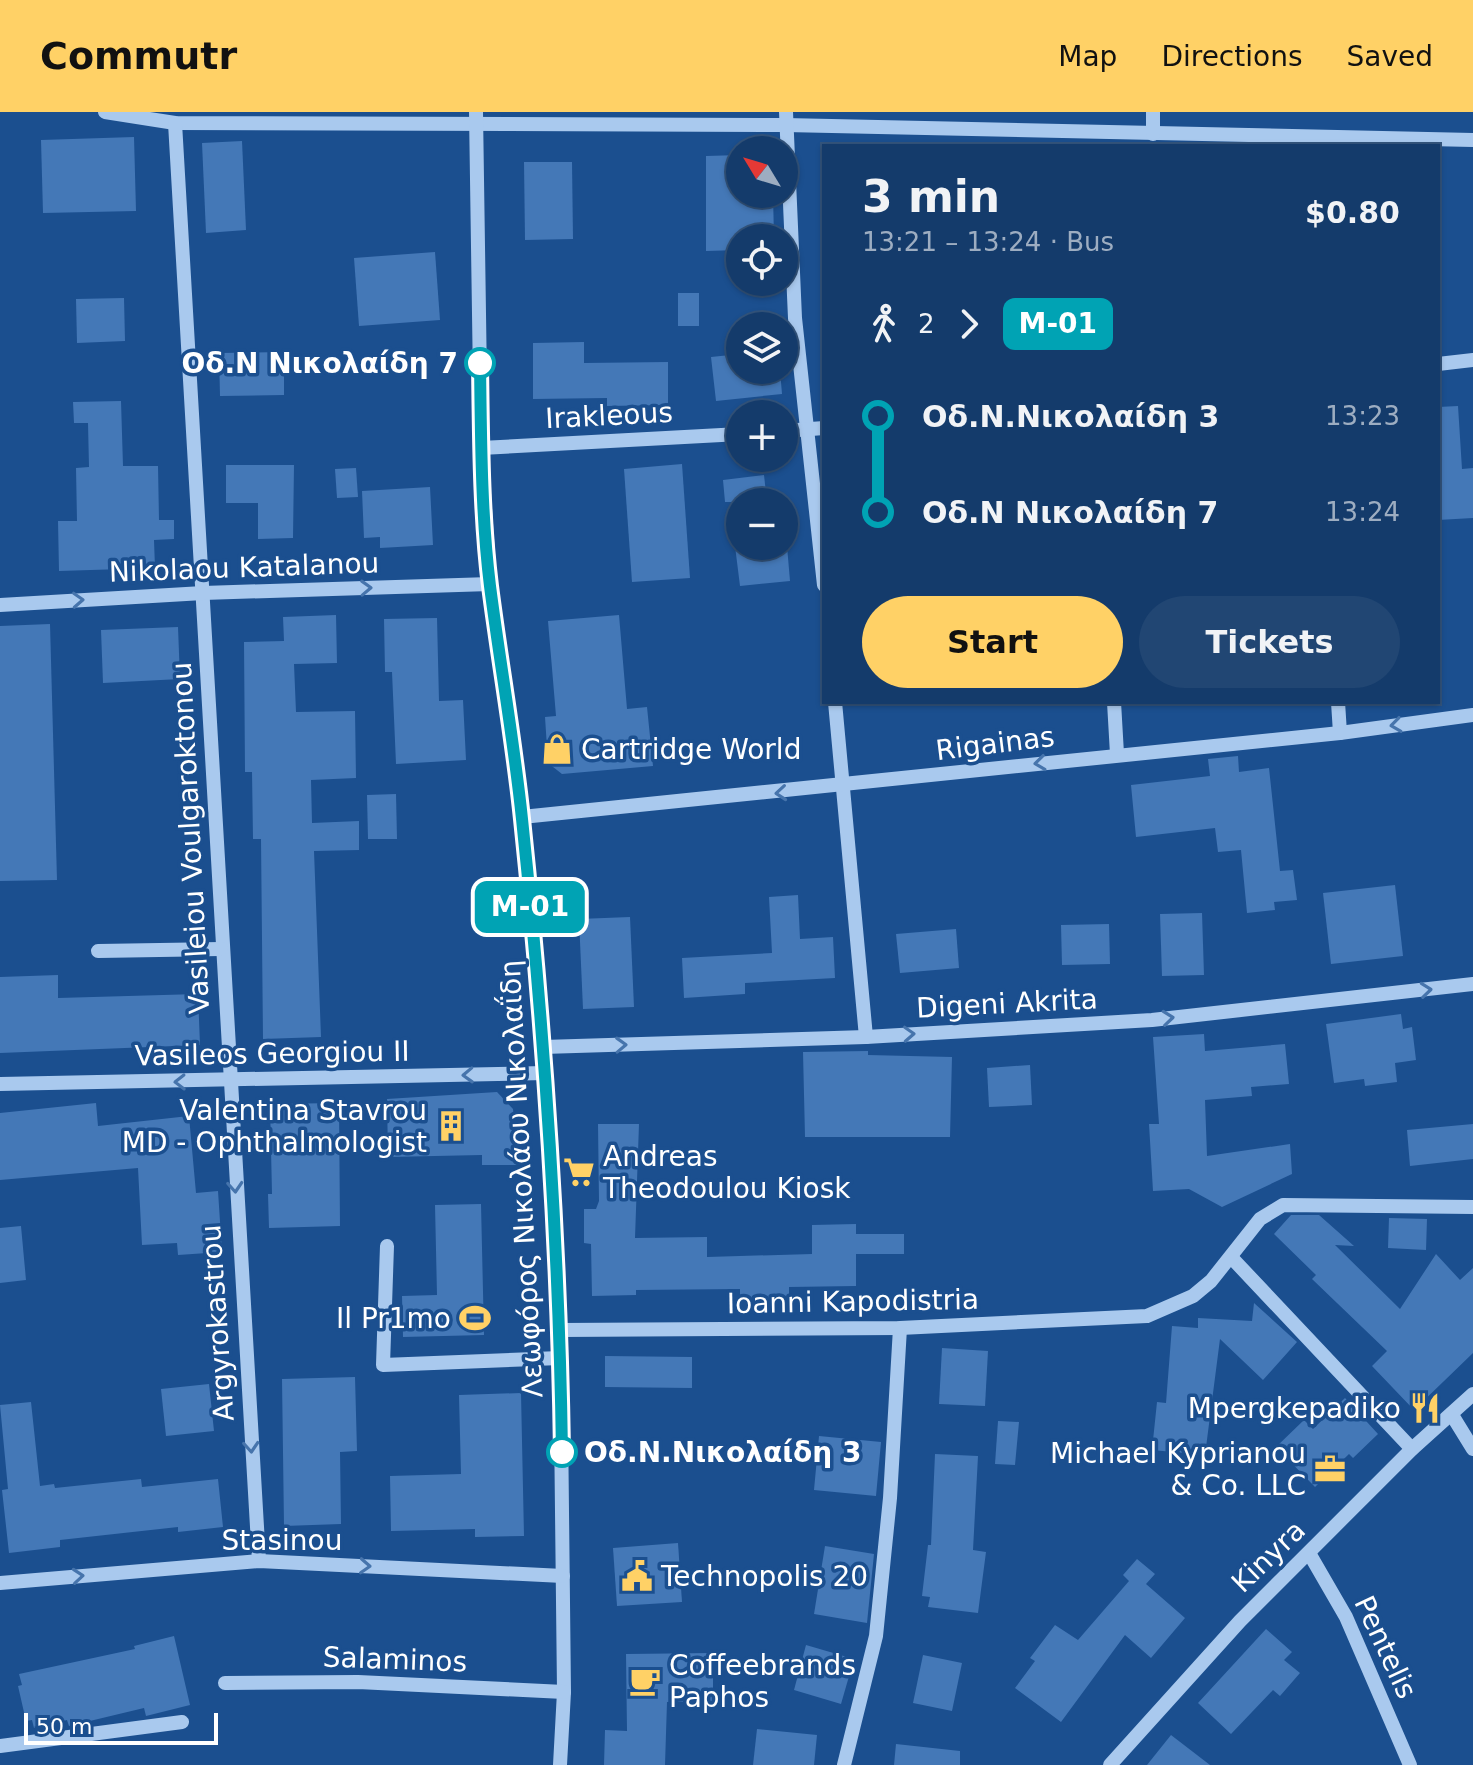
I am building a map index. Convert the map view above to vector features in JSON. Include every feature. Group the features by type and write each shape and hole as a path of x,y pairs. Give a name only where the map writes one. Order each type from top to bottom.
{"street":[{"path":"105,112 175,123 786,118 1082,139 1153,134 1473,140"},
{"path":"1153,112 1153,134"},
{"path":"786,118 795,318 817,429 822,540"},
{"name":"Λεωφόρος Νικολάου Νικολαΐδη","path":"476,119 481,448 490,584 522,817 546,1073 560,1330 564,1692 560,1765"},
{"name":"Vasileiou Voulgaroktonou","path":"175,123 228,1081"},
{"path":"1440,364 1473,360"},
{"name":"Irakleous","path":"481,448 726,435"},
{"name":"Nikolaou Katalanou","path":"0,605 203,593 490,584"},
{"path":"835,704 866,1037"},
{"path":"1114,704 1117,754"},
{"path":"1338,704 1340,733"},
{"name":"Rigainas","path":"522,817 843,787 1117,754 1340,733 1473,715"},
{"path":"98,951 221,949"},
{"name":"Digeni Akrita","path":"543,1047 866,1037 1152,1020 1473,984"},
{"name":"Vasileos Georgiou II","path":"0,1084 546,1073"},
{"name":"Argyrokastrou","path":"228,1081 259,1561"},
{"path":"1412,1449 1231,1257 1260,1219 1283,1205 1473,1207"},
{"path":"387,1246 383,1365 560,1358"},
{"name":"Ioanni Kapodistria","path":"560,1330 900,1328 1147,1316 1193,1296 1231,1257"},
{"path":"844,1765 876,1636 890,1498 900,1328"},
{"name":"Kinyra","path":"1110,1765 1190,1672 1412,1449 1473,1394"},
{"path":"1452,1415 1473,1449"},
{"name":"Pentelis","path":"1309,1553 1346,1617 1410,1765"},
{"name":"Stasinou","path":"0,1583 259,1561 563,1576"},
{"name":"Salaminos","path":"225,1683 358,1682 564,1692"},
{"path":"0,1746 182,1722"}],"building":[{"path":"134,137 136,211 43,213 41,140"},
{"path":"242,141 246,230 206,233 202,143"},
{"path":"726,155 726,208 773,208 774,224 726,224 726,250 706,251 706,156"},
{"path":"524,162 572,162 573,239 525,240"},
{"path":"435,252 440,320 359,326 354,258"},
{"path":"678,293 699,293 699,326 678,326"},
{"path":"124,298 125,341 77,343 76,299"},
{"path":"584,342 584,363 668,362 668,405 607,406 607,398 533,399 533,343"},
{"path":"284,352 284,395 220,396 219,353"},
{"path":"726,355 726,384 781,384 782,394 716,401 711,357"},
{"path":"121,401 123,466 158,466 159,520 174,520 174,539 154,540 155,568 59,571 58,521 77,521 76,468 89,467 88,423 74,423 73,402"},
{"path":"1458,406 1462,469 1473,468 1473,518 1440,520 1440,407"},
{"path":"682,464 690,578 632,582 624,469"},
{"path":"226,465 294,465 293,538 258,539 258,503 226,503"},
{"path":"356,468 358,497 337,498 335,469"},
{"path":"764,475 765,488 726,488 725,502 723,480"},
{"path":"430,487 433,545 380,548 380,537 364,538 362,491"},
{"path":"737,560 788,560 790,581 740,586"},
{"path":"336,615 337,663 294,664 296,712 355,711 356,778 311,780 312,823 359,821 359,850 314,851 321,1037 263,1039 261,839 253,839 252,772 245,772 244,642 284,641 283,617"},
{"path":"619,615 627,709 647,707 653,766 562,774 548,763 545,717 556,716 548,621"},
{"path":"437,618 439,701 463,700 466,760 396,764 392,672 385,672 384,619"},
{"path":"50,624 57,880 0,881 0,626"},
{"path":"178,627 180,679 103,683 101,630"},
{"path":"1238,756 1239,772 1269,768 1280,871 1293,870 1297,900 1274,902 1275,910 1247,913 1241,850 1218,852 1215,828 1136,837 1131,785 1210,776 1208,759"},
{"path":"396,794 397,839 368,839 367,795"},
{"path":"1395,885 1403,956 1331,964 1323,893"},
{"path":"798,895 800,939 833,937 835,978 745,983 745,994 684,998 682,958 772,953 769,897"},
{"path":"1202,913 1204,975 1162,976 1160,914"},
{"path":"630,917 634,1007 583,1009 579,919"},
{"path":"1109,924 1110,964 1062,965 1061,925"},
{"path":"956,929 959,968 900,973 896,934"},
{"path":"58,975 58,998 198,994 200,1045 0,1053 0,977"},
{"path":"1401,1014 1403,1029 1412,1027 1416,1060 1395,1063 1397,1082 1365,1086 1364,1079 1334,1083 1326,1024"},
{"path":"1204,1034 1205,1051 1285,1044 1289,1084 1251,1087 1252,1096 1205,1100 1207,1156 1290,1144 1292,1174 1222,1207 1189,1189 1153,1191 1149,1124 1159,1124 1153,1037"},
{"path":"868,1051 868,1055 952,1057 950,1137 805,1137 803,1052"},
{"path":"1030,1065 1032,1105 989,1107 987,1068"},
{"name":"Valentina Stavrou MD - Ophthalmologist","path":"497,1092 513,1109 519,1165 482,1165 482,1155 388,1157 387,1099"},
{"path":"96,1103 98,1126 189,1116 196,1193 218,1191 222,1252 178,1255 177,1243 142,1245 138,1168 0,1180 0,1113"},
{"path":"339,1103 340,1226 269,1228 268,1194 272,1194 270,1104"},
{"path":"598,1124 639,1124 635,1238 707,1237 707,1257 812,1254 812,1225 856,1224 856,1234 904,1234 904,1254 856,1254 856,1286 789,1287 789,1298 740,1299 740,1289 636,1290 636,1295 592,1296 591,1244 584,1243 584,1209 596,1209 599,1201"},
{"path":"1473,1124 1473,1159 1410,1166 1407,1130"},
{"path":"481,1204 484,1335 403,1337 402,1296 437,1295 435,1205"},
{"path":"1291,1215 1319,1215 1354,1246 1335,1245 1400,1309 1436,1254 1460,1280 1473,1268 1473,1353 1414,1410 1372,1366 1387,1351 1312,1279 1316,1275 1274,1234"},
{"path":"1389,1218 1427,1219 1426,1250 1388,1248"},
{"path":"21,1226 26,1280 0,1283 0,1228"},
{"path":"1254,1303 1297,1342 1263,1380 1220,1339 1205,1455 1152,1450 1157,1402 1166,1403 1172,1326 1198,1328 1198,1318 1252,1321"},
{"path":"942,1348 988,1351 985,1406 939,1404"},
{"path":"605,1356 692,1357 692,1388 605,1387"},
{"path":"355,1377 357,1451 340,1452 341,1524 284,1526 282,1379"},
{"path":"209,1384 214,1431 166,1436 161,1389"},
{"path":"521,1393 524,1536 475,1537 475,1529 391,1531 390,1476 461,1474 459,1395"},
{"path":"1345,1398 1378,1434 1353,1458 1349,1454 1315,1487 1276,1447 1304,1420 1313,1429"},
{"path":"31,1402 40,1486 54,1484 55,1488 141,1479 142,1487 218,1479 223,1527 178,1532 178,1527 60,1540 60,1547 9,1553 2,1490 8,1489 0,1405"},
{"path":"998,1421 1019,1422 1015,1465 995,1464"},
{"path":"819,1436 881,1442 876,1496 814,1490"},
{"path":"935,1454 978,1456 973,1550 986,1552 978,1613 928,1607 930,1597 922,1596 928,1545 931,1545"},
{"path":"678,1543 682,1602 617,1606 613,1548"},
{"path":"825,1546 874,1554 867,1623 814,1614"},
{"path":"1137,1559 1155,1574 1146,1584 1185,1618 1151,1658 1125,1635 1061,1722 1015,1688 1035,1661 1030,1658 1055,1625 1078,1640 1129,1581 1123,1575"},
{"path":"1266,1629 1292,1652 1284,1660 1300,1673 1280,1696 1273,1690 1231,1734 1198,1703"},
{"path":"174,1636 190,1705 146,1716 144,1708 69,1726 67,1720 34,1728 32,1720 26,1721 18,1686 22,1685 19,1674 135,1649 134,1646"},
{"path":"806,1645 854,1659 841,1704 794,1690"},
{"path":"713,1653 713,1701 667,1702 665,1765 604,1765 605,1730 627,1731 626,1654"},
{"path":"923,1655 962,1663 952,1711 913,1703"},
{"path":"757,1729 817,1735 814,1765 753,1765"},
{"path":"1171,1735 1210,1765 1147,1765"},
{"path":"896,1744 960,1751 960,1765 894,1765"}],"bus line":[{"name":"M-01","path":"480,363 481,448 490,584 522,817 546,1073 560,1330 562,1452"}],"place":[{"name":"Οδ.Ν Νικολαίδη 7","path":"480,363"},
{"name":"Cartridge World","path":"557,749"},
{"name":"Valentina Stavrou MD - Ophthalmologist","path":"451,1126"},
{"name":"Andreas Theodoulou Kiosk","path":"579,1172"},
{"name":"Il Pr1mo","path":"475,1318"},
{"name":"Mpergkepadiko","path":"1425,1408"},
{"name":"Οδ.Ν.Νικολαίδη 3","path":"562,1452"},
{"name":"Michael Kyprianou & Co. LLC","path":"1330,1469"},
{"name":"Technopolis 20","path":"637,1576"},
{"name":"Coffeebrands Paphos","path":"645,1681"}]}
